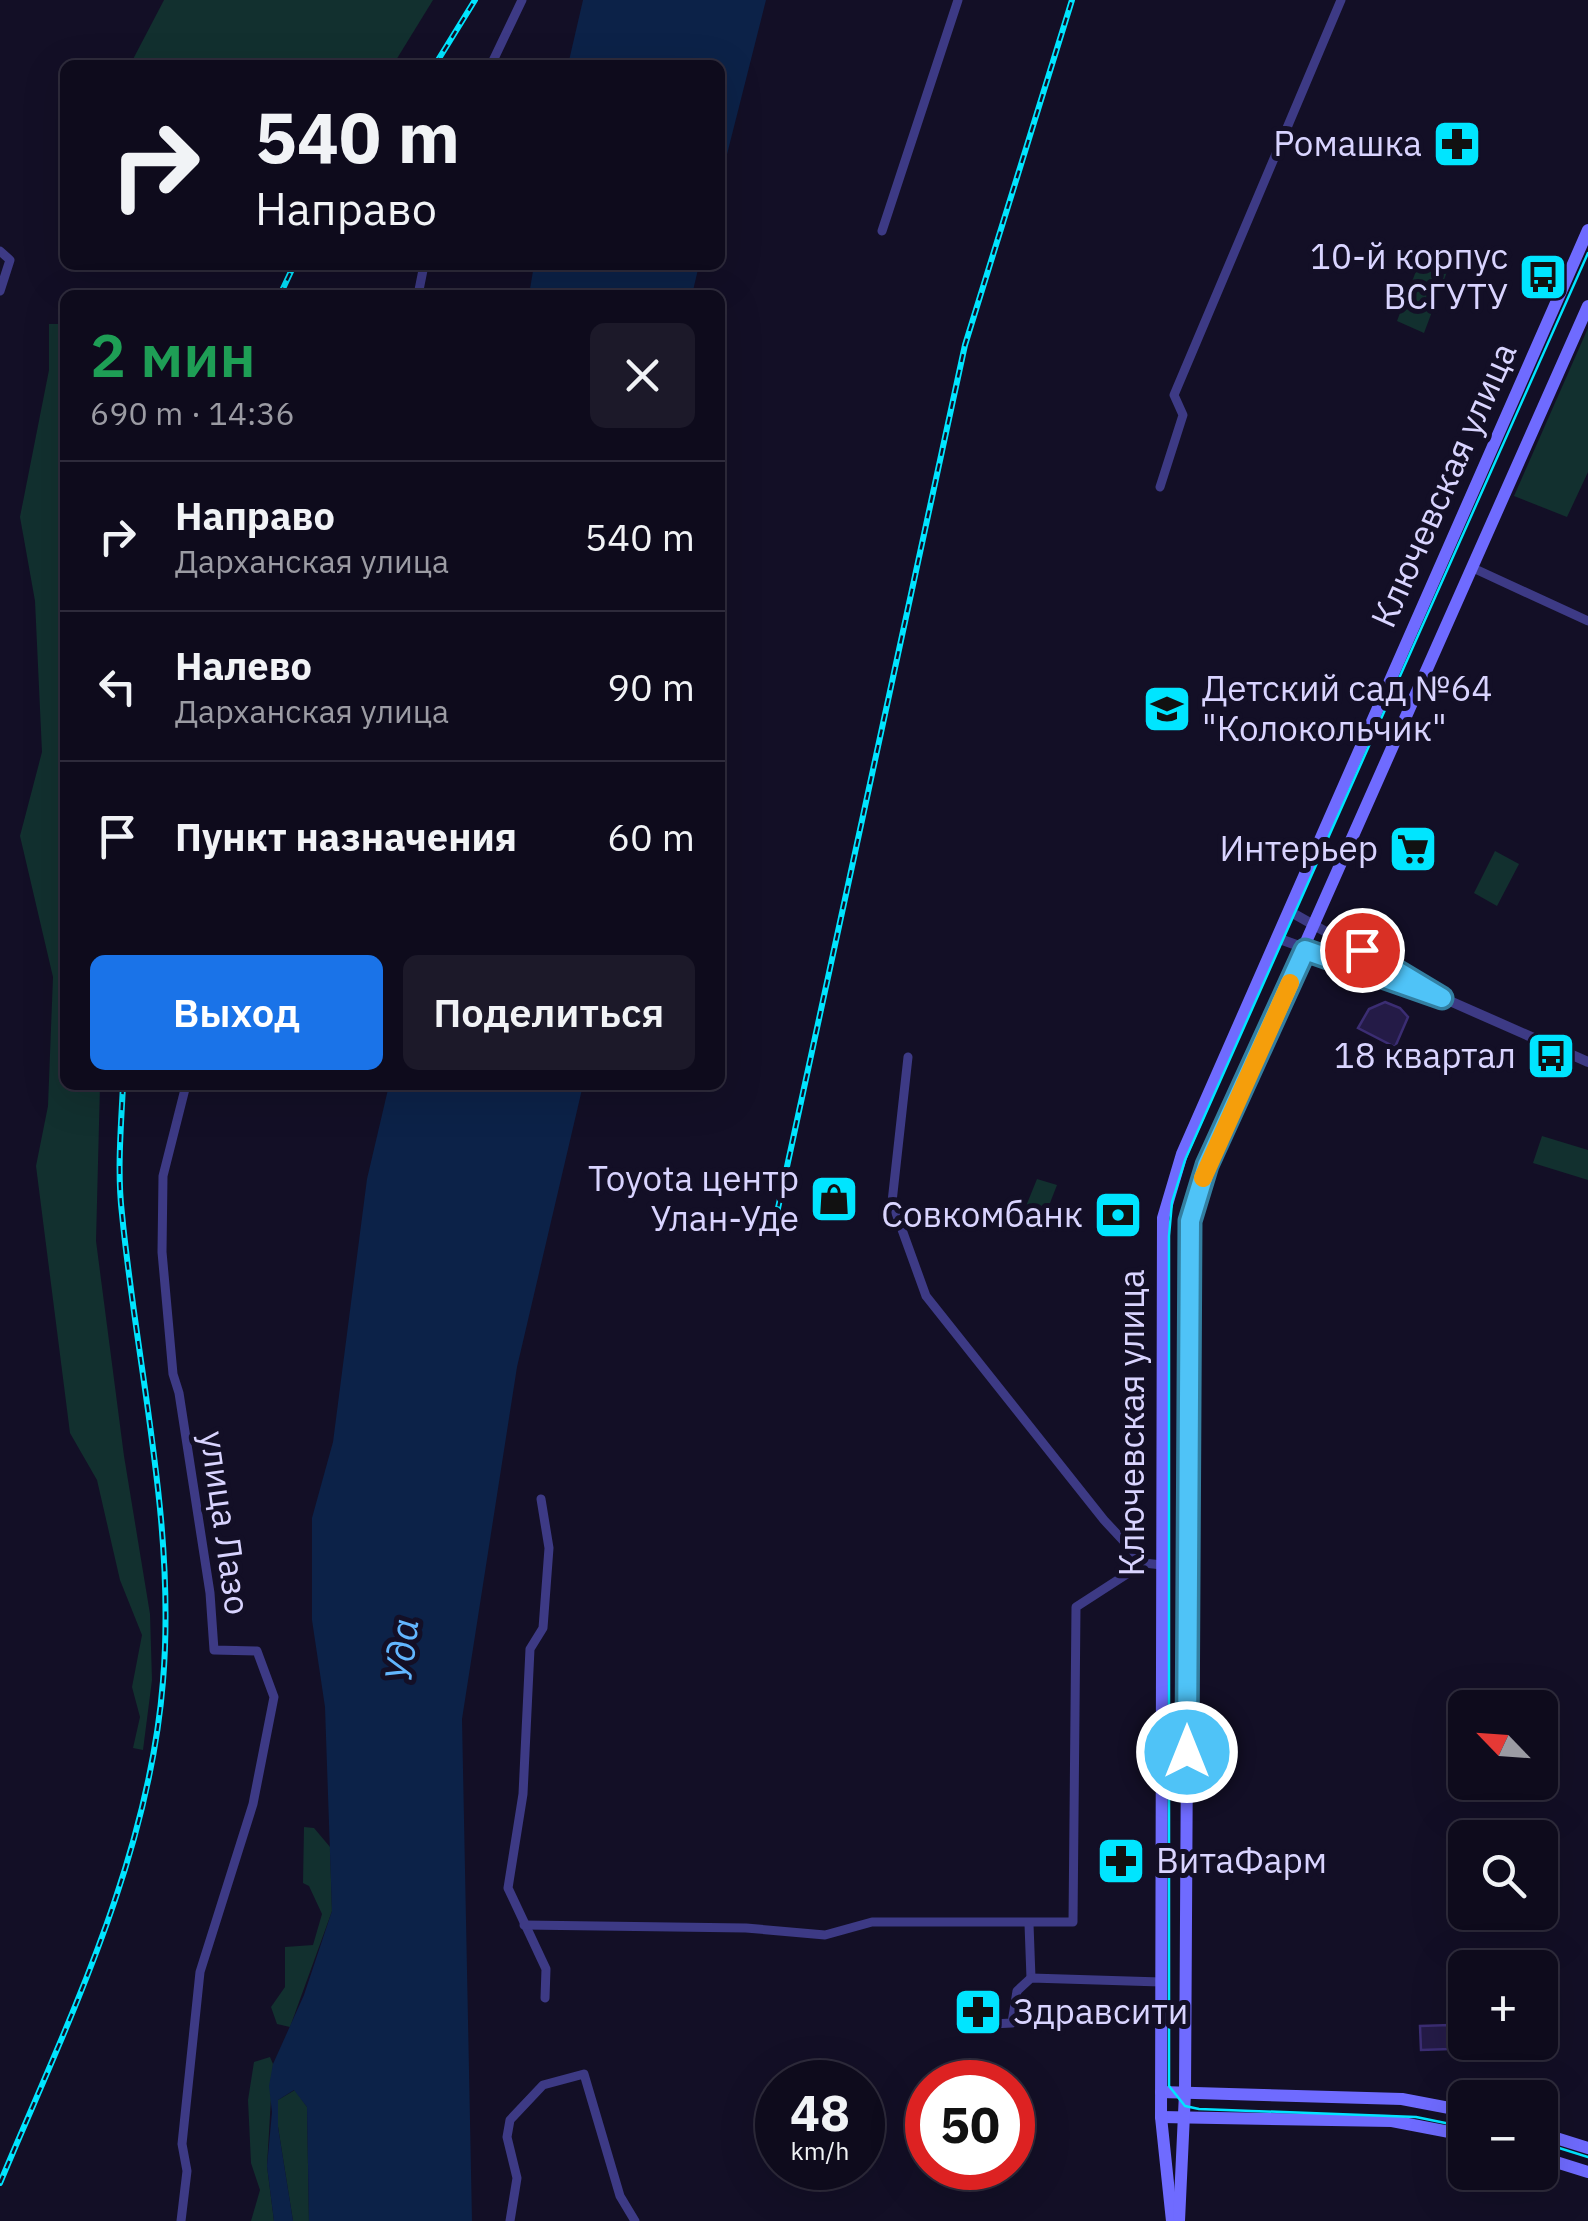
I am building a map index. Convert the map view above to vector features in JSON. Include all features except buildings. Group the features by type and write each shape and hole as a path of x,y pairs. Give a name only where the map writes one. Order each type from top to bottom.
{"main road":[{"name":"Ключевская улица","path":"1176,2221 1161,2104 1162,1218 1178,1164 1588,230"},
{"name":"Ключевская улица","path":"1176,2221 1185,2093 1190,1221 1207,1165 1588,306"},
{"path":"1161,2104 1185,2093 1418,2101 1448,2107"},
{"path":"1415,2125 1418,2101"},
{"path":"1161,2104 1184,2119 1392,2121 1448,2132"},
{"path":"1558,2139 1588,2148"},
{"path":"1558,2163 1588,2172"}],"street":[{"path":"494,60 522,0"},
{"path":"882,231 958,0"},
{"path":"1160,487 1183,415 1174,395 1341,0"},
{"path":"0,291 10,264 4,253"},
{"path":"1473,568 1588,621"},
{"path":"1289,911 1442,998"},
{"path":"1277,938 1442,998 1588,1062"},
{"path":"908,1057 892,1202 926,1296 1104,1520 1144,1563"},
{"name":"улица Лазо","path":"182,2219 187,2171 182,2144 200,1972 253,1804 274,1697 257,1651 214,1650 210,1594 173,1374 162,1252 163,1176 185,1090"},
{"path":"541,1499 550,1548 542,1628 530,1650 523,1794 508,1888 546,1969 545,1998"},
{"path":"524,1925 746,1928 825,1936 872,1922 1073,1922 1076,1606 1144,1563 1162,1565"},
{"path":"1028,1924 1031,1978"},
{"path":"992,2024 1012,2024 1017,1991 1031,1978 1161,1982"},
{"path":"510,2221 517,2178 507,2136 510,2120 543,2085 584,2074 620,2196 636,2221"}],"green space":[{"path":"164,0 433,0 396,60 133,60"},
{"path":"1424,250 1451,261 1424,333 1397,321"},
{"path":"49,324 60,324 60,1090 100,1090 96,1241 124,1456 150,1614 152,1680 143,1750 133,1748 140,1717 132,1687 142,1635 120,1580 97,1480 70,1433 36,1166 48,1106 53,977 20,836 42,752 35,601 20,517 49,370"},
{"path":"1588,328 1588,472 1567,517 1514,496"},
{"path":"1495,851 1519,864 1497,906 1474,893"},
{"path":"1542,1136 1588,1150 1588,1180 1533,1163"},
{"path":"1037,1179 1057,1185 1041,1226 1022,1216"},
{"path":"304,1827 314,1828 330,1847 332,1911 290,2027 277,2024 271,2007 285,1987 285,1947 313,1945 322,1914 309,1886 303,1883"},
{"path":"270,2057 273,2064 267,2166 274,2221 251,2221 260,2190 251,2163 248,2100 254,2062"},
{"path":"295,2090 307,2107 309,2221 293,2221 278,2127 278,2100"}],"water":[{"path":"583,0 766,0 725,162 725,60 569,60"},
{"path":"533,270 698,270 693,290 530,290"},
{"name":"Уда","path":"388,1090 582,1090 517,1367 462,1719 472,2221 309,2221 307,2107 294,2090 278,2100 278,2127 293,2221 274,2221 267,2166 273,2064 304,1995 332,1911 325,1707 312,1620 312,1518 333,1442 367,1179"}],"tram line":[{"path":"1448,2124 1416,2117 1199,2109 1185,2106 1169,2086 1169,1236 1172,1202 1185,1160 1588,253"},
{"path":"1558,2148 1588,2157"}],"railway":[{"path":"438,60 475,0"},
{"path":"775,1222 965,345 1072,0"},
{"path":"282,290 292,270"},
{"path":"0,2183 78,2000 123,1875 155,1747 163,1681 166,1622 160,1505 121,1198 123,1090"}],"slow traffic":[{"path":"1203,1178 1290,983"}],"place":[{"name":"Ромашка","path":"1457,144"},
{"name":"10-й корпус ВСГУТУ","path":"1543,277"},
{"name":"Детский сад №64 \"Колокольчик\"","path":"1167,709"},
{"name":"Интерьер","path":"1413,849"},
{"name":"18 квартал","path":"1551,1056"},
{"name":"Toyota центр Улан-Уде","path":"834,1199"},
{"name":"Совкомбанк","path":"1118,1215"},
{"name":"ВитаФарм","path":"1121,1861"},
{"name":"Здравсити","path":"978,2012"}],"route":[{"path":"1187,1752 1190,1221 1207,1165 1305,950 1442,998 1362,950"}]}
